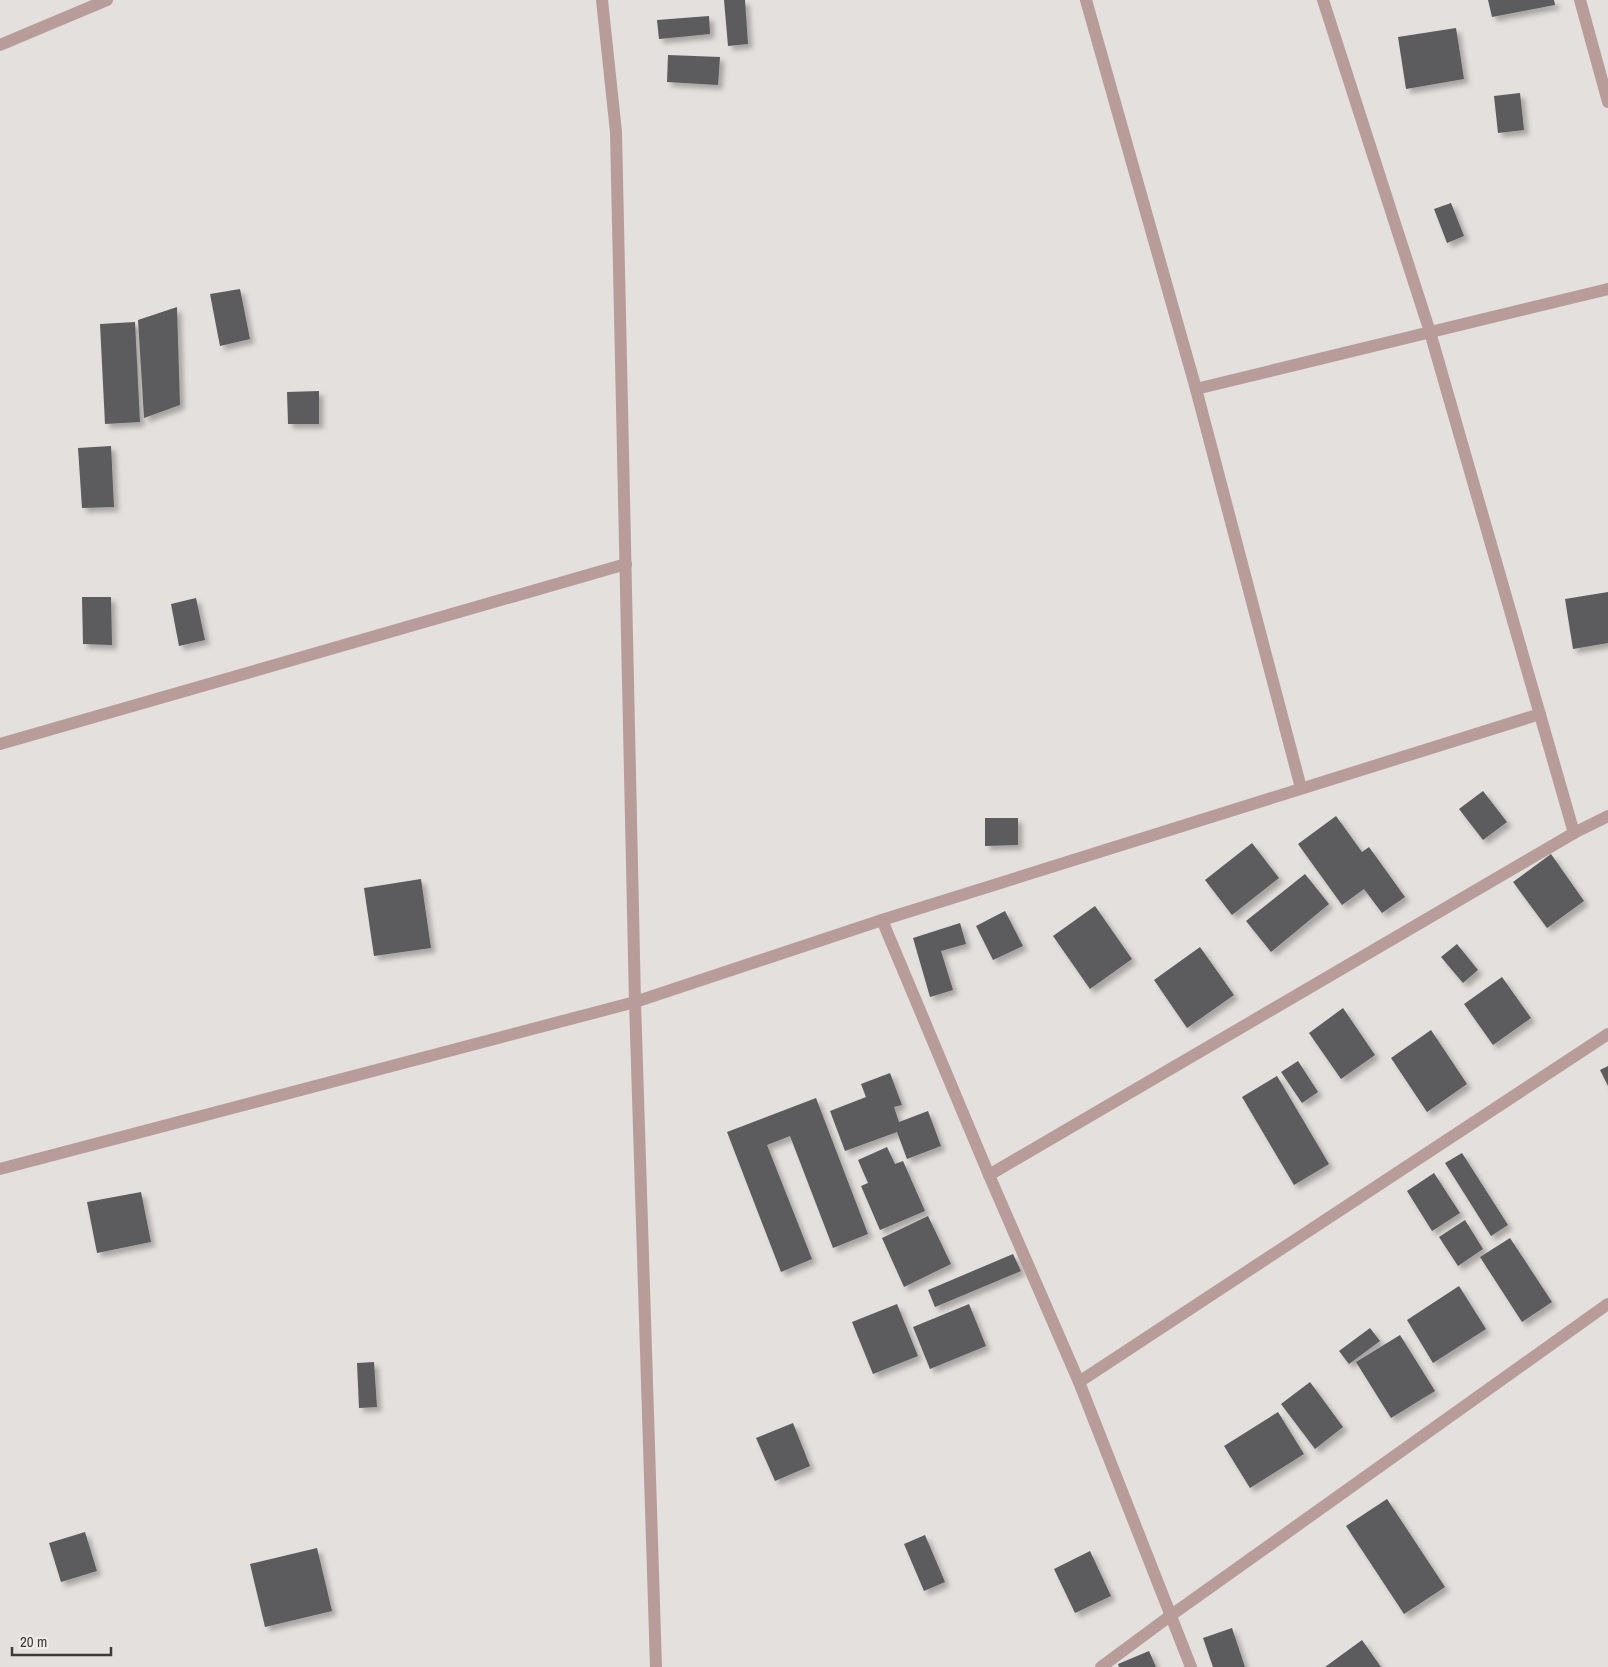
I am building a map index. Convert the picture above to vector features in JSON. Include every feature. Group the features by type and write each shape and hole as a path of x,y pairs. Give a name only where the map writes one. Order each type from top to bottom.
{"street":[{"path":"0,45 107,0"},
{"path":"602,0 616,132 636,1002 656,1667"},
{"path":"1086,0 1196,388 1301,788"},
{"path":"1323,0 1430,332 1574,833"},
{"path":"1580,0 1608,102"},
{"path":"1196,388 1608,288"},
{"path":"0,744 626,564"},
{"path":"0,1169 636,1002 882,920 1540,714"},
{"path":"989,1175 1574,833 1608,816"},
{"path":"882,920 989,1175 1079,1382 1191,1667"},
{"path":"1079,1382 1608,1034"},
{"path":"1101,1667 1608,1304"}],"building":[{"path":"724,0 745,0 748,44 728,46"},
{"path":"1488,0 1554,0 1555,5 1492,17"},
{"path":"709,16 710,34 659,39 657,20"},
{"path":"1456,28 1464,79 1406,89 1398,37"},
{"path":"668,55 720,57 718,85 667,82"},
{"path":"1520,93 1524,130 1498,133 1494,96"},
{"path":"1451,203 1464,236 1447,243 1434,209"},
{"path":"240,289 250,339 220,346 210,294"},
{"path":"177,307 180,405 144,418 138,320"},
{"path":"135,322 140,422 105,424 100,324"},
{"path":"319,391 319,424 288,424 287,392"},
{"path":"111,446 114,507 82,508 78,448"},
{"path":"1608,592 1608,643 1573,649 1565,599"},
{"path":"82,597 111,597 112,645 83,644"},
{"path":"196,598 205,640 179,646 171,604"},
{"path":"1483,791 1507,822 1483,840 1459,809"},
{"path":"1336,816 1362,852 1369,847 1405,897 1382,913 1364,889 1342,905 1298,844"},
{"path":"985,818 1018,818 1018,845 985,846"},
{"path":"1252,843 1279,878 1232,915 1205,880"},
{"path":"1551,854 1584,901 1547,928 1513,882"},
{"path":"1305,874 1329,904 1271,952 1246,921"},
{"path":"421,879 431,948 374,956 364,888"},
{"path":"1095,906 1132,959 1090,989 1053,936"},
{"path":"1005,911 1023,946 993,960 976,926"},
{"path":"960,923 966,944 941,951 953,990 930,997 913,938"},
{"path":"1457,944 1478,970 1463,983 1441,957"},
{"path":"1200,947 1234,995 1187,1028 1154,980"},
{"path":"1502,977 1531,1018 1493,1045 1464,1004"},
{"path":"1343,1008 1375,1055 1341,1079 1309,1033"},
{"path":"1431,1030 1467,1084 1427,1112 1391,1058"},
{"path":"1298,1061 1318,1092 1302,1103 1281,1072"},
{"path":"1608,1066 1608,1086 1600,1070"},
{"path":"890,1073 902,1105 894,1107 899,1122 928,1111 941,1146 907,1159 897,1132 845,1151 830,1111 866,1097 861,1084"},
{"path":"1277,1076 1329,1164 1294,1185 1242,1097"},
{"path":"816,1098 868,1234 833,1248 790,1136 767,1145 812,1259 781,1272 727,1132"},
{"path":"887,1147 895,1164 903,1161 925,1211 880,1230 861,1186 868,1183 858,1160"},
{"path":"1462,1153 1508,1225 1491,1236 1445,1163"},
{"path":"1434,1173 1460,1213 1432,1231 1407,1191"},
{"path":"141,1192 151,1242 97,1253 87,1202"},
{"path":"928,1216 951,1264 904,1287 882,1238"},
{"path":"1465,1220 1483,1249 1458,1266 1439,1237"},
{"path":"1510,1238 1552,1302 1522,1322 1480,1257"},
{"path":"1013,1254 1021,1271 935,1307 928,1290"},
{"path":"1459,1286 1486,1329 1433,1363 1407,1320"},
{"path":"897,1304 918,1356 873,1374 852,1322"},
{"path":"969,1304 986,1346 930,1369 913,1327"},
{"path":"1370,1328 1380,1341 1349,1364 1339,1351"},
{"path":"1400,1335 1435,1391 1391,1418 1356,1362"},
{"path":"374,1362 377,1407 359,1408 357,1363"},
{"path":"1310,1382 1343,1427 1315,1449 1281,1404"},
{"path":"1278,1412 1304,1454 1250,1488 1224,1446"},
{"path":"793,1423 810,1466 775,1481 756,1438"},
{"path":"1387,1499 1445,1587 1404,1614 1346,1526"},
{"path":"85,1532 97,1571 61,1582 49,1543"},
{"path":"925,1535 945,1582 924,1591 904,1544"},
{"path":"317,1548 332,1611 265,1627 250,1564"},
{"path":"1090,1551 1111,1596 1075,1613 1054,1569"},
{"path":"1232,1628 1245,1667 1213,1667 1203,1638"},
{"path":"1362,1640 1381,1667 1325,1667"},
{"path":"1149,1651 1156,1667 1119,1667 1118,1664"}]}
